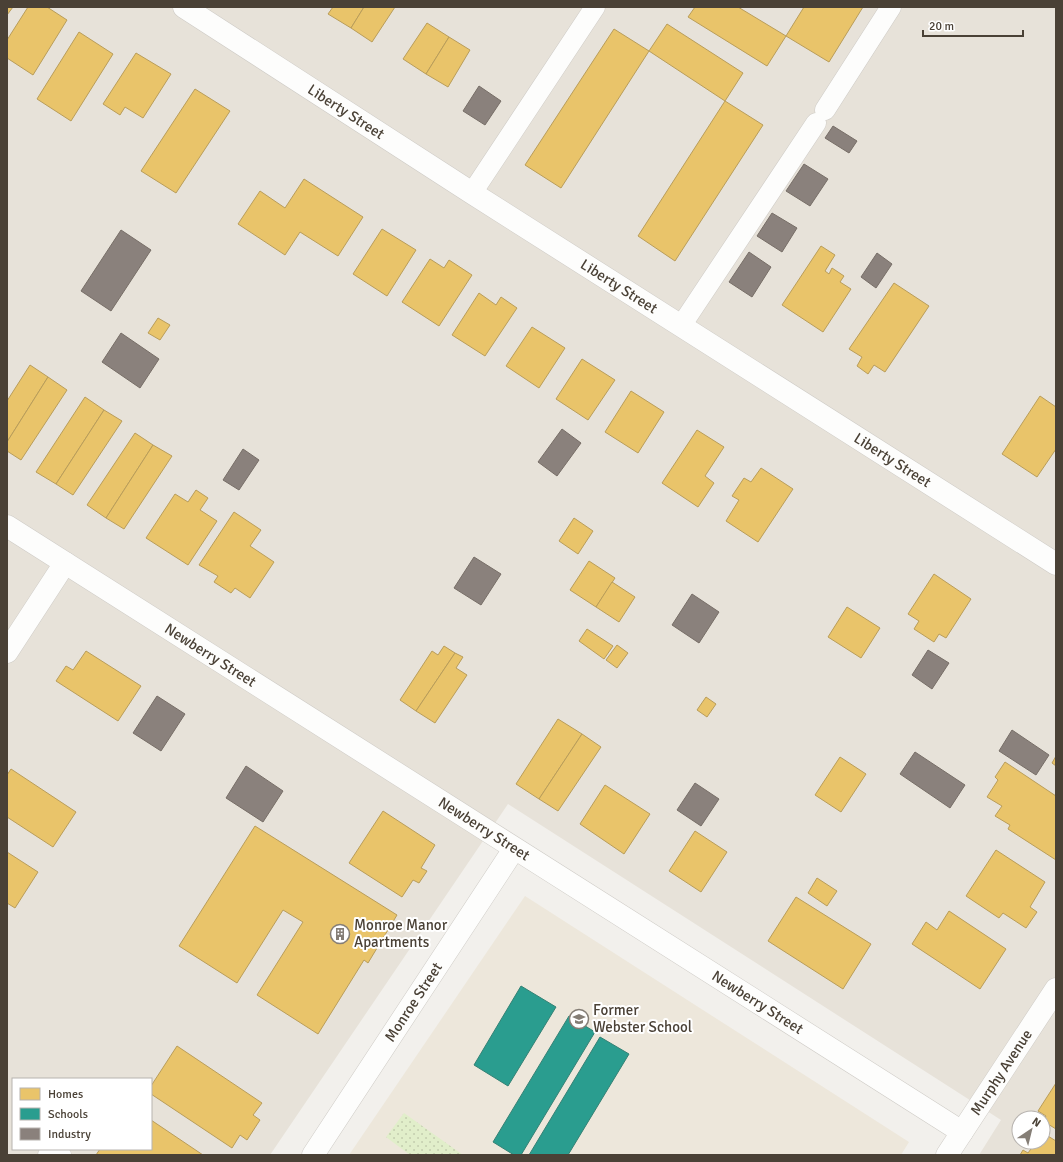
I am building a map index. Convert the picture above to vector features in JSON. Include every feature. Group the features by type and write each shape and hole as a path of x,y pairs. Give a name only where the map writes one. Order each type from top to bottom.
{"street":[{"name":"Liberty Street","path":"184,7 680,326 1056,564"},
{"name":"Newberry Street","path":"7,526 962,1132"},
{"path":"7,652 65,563"},
{"name":"Monroe Street","path":"313,1155 514,849"},
{"name":"Murphy Avenue","path":"947,1155 1056,989"}],"lane":[{"path":"472,193 595,7"},
{"path":"680,326 891,7"},
{"path":"48,1155 57,1153 61,1155"}],"shaded area":[{"path":"7,7 1056,7 1056,1155 979,1155 1001,1120 508,804 270,1155 7,1155"},
{"name":"Former Webster School","path":"525,896 909,1142 901,1155 349,1155"}],"green space":[{"path":"404,1113 463,1155 410,1155 386,1137"}],"building: Homes":[{"path":"7,7 13,7 7,15"},
{"path":"28,7 47,7 67,20 33,75 7,58 7,40"},
{"path":"333,7 364,7 351,28 328,14"},
{"path":"364,7 395,7 372,42 351,28"},
{"path":"695,7 738,7 786,36 767,66 688,17"},
{"path":"804,7 863,7 829,62 786,36"},
{"path":"427,23 449,37 426,74 403,59"},
{"path":"667,24 743,73 725,101 649,51"},
{"path":"614,29 649,51 561,188 525,165"},
{"path":"79,32 113,54 71,121 37,99"},
{"path":"449,37 470,50 448,87 426,74"},
{"path":"136,53 171,74 143,118 125,107 120,115 103,104"},
{"path":"195,89 230,111 176,193 141,171"},
{"path":"725,101 763,125 675,261 638,236"},
{"path":"304,179 363,217 338,256 300,232 285,255 238,224 260,191 285,208"},
{"path":"382,229 416,250 387,296 353,274"},
{"path":"821,246 835,255 825,271 829,274 832,268 844,276 840,282 851,289 823,332 782,305"},
{"path":"430,259 444,268 449,260 472,275 439,326 402,302"},
{"path":"894,283 929,306 885,372 874,365 868,374 857,366 862,357 849,349"},
{"path":"479,293 496,305 501,297 517,308 485,356 452,335"},
{"path":"158,318 170,325 160,340 148,333"},
{"path":"532,327 565,348 539,388 506,366"},
{"path":"582,359 615,380 588,420 556,399"},
{"path":"30,365 48,377 7,442 7,401"},
{"path":"48,377 67,390 21,460 7,451 7,442"},
{"path":"631,391 664,412 638,453 605,432"},
{"path":"1040,396 1056,407 1056,449 1037,477 1002,454"},
{"path":"85,397 104,410 56,484 36,472"},
{"path":"104,410 122,421 73,495 56,484"},
{"path":"697,430 724,447 705,476 714,483 698,507 662,483"},
{"path":"135,433 153,445 106,518 87,505"},
{"path":"153,445 172,456 124,529 106,518"},
{"path":"761,468 793,489 758,542 726,521 739,500 732,496 744,478 751,482"},
{"path":"196,490 208,498 200,510 217,521 188,565 146,538 175,494 188,502"},
{"path":"234,512 261,530 250,546 274,562 250,598 235,588 231,593 214,582 218,576 199,565"},
{"path":"574,518 593,531 578,554 559,541"},
{"path":"589,561 615,578 596,607 570,590"},
{"path":"934,574 971,599 946,638 939,634 934,642 914,629 919,621 908,614"},
{"path":"612,582 635,597 619,622 596,607"},
{"path":"847,607 880,628 861,658 828,637"},
{"path":"587,629 613,646 604,659 579,641"},
{"path":"617,645 628,653 617,668 606,660"},
{"path":"444,646 455,653 416,711 400,700 432,651 438,655"},
{"path":"86,651 141,686 118,721 56,681 66,666 73,670"},
{"path":"455,653 463,657 456,668 467,675 435,723 416,711"},
{"path":"706,697 716,704 707,717 697,710"},
{"path":"558,719 582,734 539,799 516,784"},
{"path":"582,734 601,747 558,811 539,799"},
{"path":"1056,756 1056,766 1052,763"},
{"path":"840,757 866,774 841,812 815,795"},
{"path":"1005,762 1056,796 1056,860 1008,829 1010,825 995,816 1002,806 987,797 998,780 995,777"},
{"path":"11,769 76,812 53,847 7,817 7,775"},
{"path":"605,785 650,814 624,854 580,824"},
{"path":"383,811 435,845 421,868 427,871 419,883 413,880 402,897 349,863"},
{"name":"Monroe Manor Apartments","path":"255,826 397,915 368,963 364,960 318,1034 257,995 303,922 283,910 237,983 179,946"},
{"path":"695,831 727,852 701,892 669,871"},
{"path":"996,850 1045,882 1030,907 1037,912 1026,928 1003,913 999,918 966,896"},
{"path":"7,852 38,872 15,908 7,903"},
{"path":"817,878 837,891 827,906 808,893"},
{"path":"796,897 871,944 843,989 768,941"},
{"path":"949,911 1006,949 980,989 912,944 926,922 937,930"},
{"path":"177,1046 262,1103 253,1115 260,1120 247,1140 240,1135 232,1148 152,1095 152,1084"},
{"path":"1056,1083 1056,1129 1051,1126 1051,1110 1039,1110"},
{"path":"152,1121 203,1155 96,1155 99,1150 152,1150"},
{"path":"1051,1138 1056,1141 1056,1155 1020,1155 1023,1150 1028,1153 1030,1150 1051,1150"}],"building: Schools":[{"path":"521,986 556,1007 508,1086 474,1065"},
{"path":"569,1016 595,1032 521,1155 514,1155 493,1142"},
{"path":"600,1037 629,1054 568,1155 529,1155"}],"building: Industry":[{"path":"479,86 501,101 485,125 463,111"},
{"path":"833,126 857,141 849,153 825,138"},
{"path":"804,164 828,179 810,206 786,191"},
{"path":"772,213 797,228 782,252 757,236"},
{"path":"121,230 151,250 111,311 81,291"},
{"path":"749,252 771,267 752,297 729,282"},
{"path":"877,253 892,264 876,288 861,277"},
{"path":"121,333 159,359 140,388 102,362"},
{"path":"562,429 581,443 557,476 538,462"},
{"path":"243,449 259,460 239,490 223,480"},
{"path":"474,557 501,574 481,605 454,588"},
{"path":"692,594 719,612 699,643 672,625"},
{"path":"928,650 949,663 932,689 912,675"},
{"path":"157,696 185,714 161,751 133,733"},
{"path":"1012,730 1049,755 1036,775 999,751"},
{"path":"915,752 965,785 950,808 900,774"},
{"path":"246,766 283,791 263,822 226,798"},
{"path":"695,783 719,799 701,826 677,810"}],"place":[{"name":"Monroe Manor Apartments","path":"340,934"},
{"name":"Former Webster School","path":"579,1019"}]}
